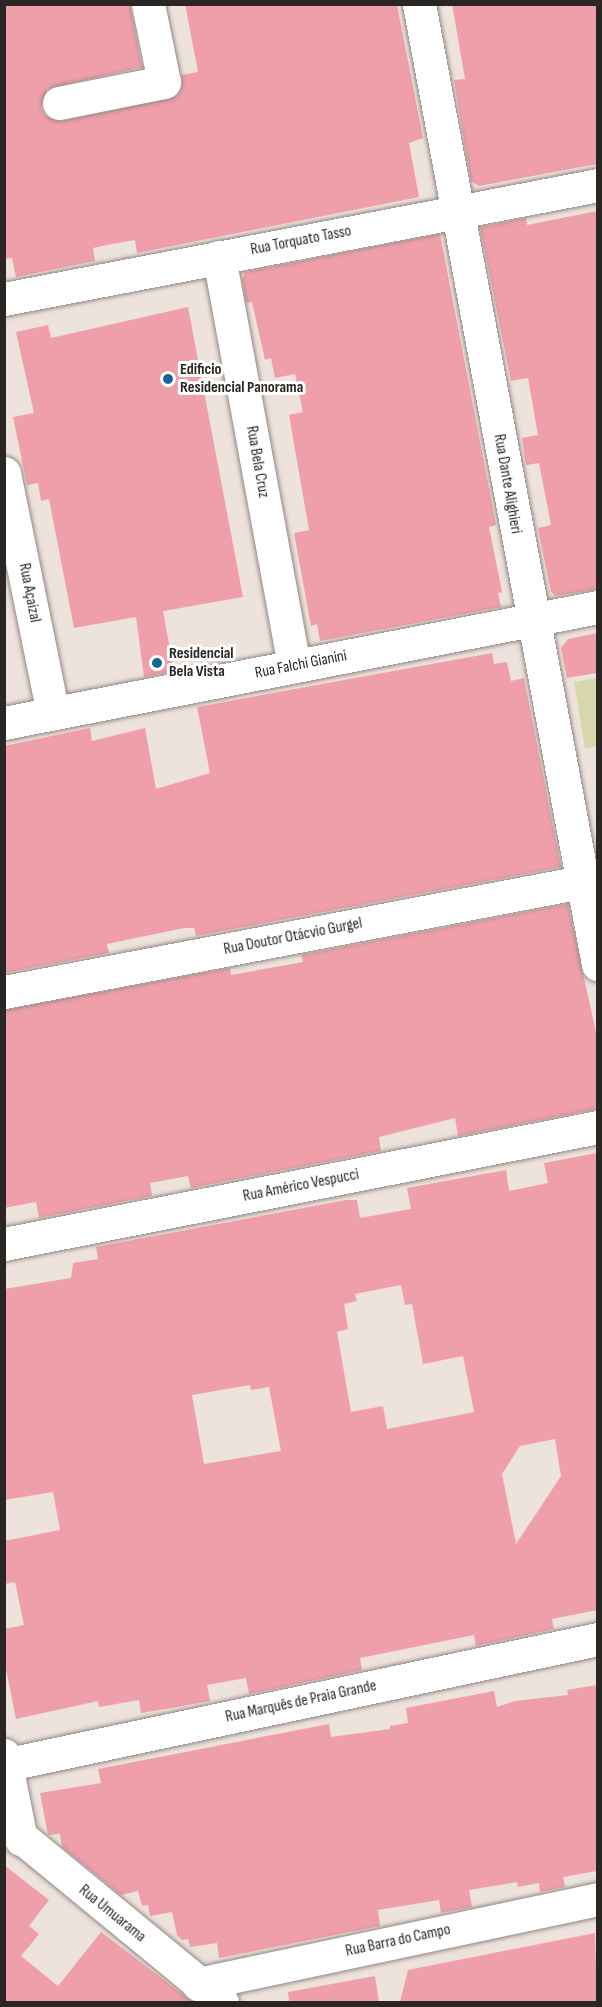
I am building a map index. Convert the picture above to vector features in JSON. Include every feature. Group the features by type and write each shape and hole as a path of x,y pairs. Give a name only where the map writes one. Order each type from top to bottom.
{"street":[{"path":"59,103 164,82 148,4"},
{"name":"Rua Dante Alighieri","path":"419,4 531,619 597,964"},
{"name":"Rua Torquato Tasso","path":"4,299 597,185"},
{"name":"Rua Bela Cruz","path":"219,257 294,666"},
{"name":"Rua Açaizal","path":"4,473 53,713"},
{"name":"Rua Falchi Gianini","path":"4,723 597,608"},
{"name":"Rua Doutor Otácvio Gurgel","path":"4,992 582,882"},
{"name":"Rua Américo Vespucci","path":"4,1244 597,1127"},
{"name":"Rua Marquês de Praia Grande","path":"5,1761 597,1640"},
{"path":"5,1761 13,1831"},
{"name":"Rua Umuarama","path":"13,1831 210,1993"},
{"name":"Rua Barra do Campo","path":"210,1993 597,1899"}],"green space":[{"path":"597,678 597,746 585,749 574,682"}],"building":[{"path":"4,4 130,4 142,67 47,89 41,107 45,116 62,121 177,96 182,87 182,75 198,72 185,4 397,5 423,138 409,143 419,197 137,253 135,240 112,244 93,248 95,261 16,277 12,258 4,259"},
{"path":"452,4 597,4 597,164 479,186 471,181 454,80 465,79"},
{"path":"597,211 597,589 556,596 551,592 538,528 551,525 539,463 526,465 522,438 538,435 528,378 511,381 480,227 526,218 527,225"},
{"path":"440,234 496,525 489,527 502,592 498,593 501,607 320,641 317,624 311,626 294,533 309,530 289,415 303,412 295,374 275,378 271,358 265,360 252,302 246,303 242,280 245,272"},
{"path":"188,307 243,597 163,611 174,671 144,677 136,617 74,628 49,499 41,501 38,483 27,485 13,417 34,413 16,332 48,325 51,338"},
{"path":"597,633 597,673 567,678 561,648 568,639"},
{"path":"492,653 494,664 507,662 511,681 524,678 561,867 196,936 194,928 184,928 107,944 109,953 4,973 4,746 90,728 92,741 145,728 156,789 210,773 197,707"},
{"path":"568,904 597,1037 597,1109 458,1136 455,1118 379,1137 381,1151 191,1188 188,1176 150,1183 152,1196 39,1218 36,1202 4,1208 4,1010 230,968 231,975 303,962 301,955"},
{"path":"597,1153 597,1610 552,1619 554,1629 476,1646 474,1635 360,1658 362,1670 249,1694 246,1678 207,1685 210,1701 172,1708 141,1713 139,1700 99,1707 98,1701 16,1719 4,1659 4,1629 24,1625 15,1582 4,1584 4,1541 60,1530 53,1492 4,1500 4,1289 71,1278 73,1263 98,1259 96,1247 346,1200 357,1200 360,1218 411,1209 407,1188 506,1170 509,1191 548,1183 544,1163","holes":["401,1285 405,1305 412,1304 423,1364 463,1356 474,1412 387,1429 383,1406 351,1412 337,1332 348,1329 344,1304 357,1301 355,1294","250,1385 251,1390 269,1387 281,1451 204,1464 192,1395","555,1439 561,1476 516,1544 502,1474 520,1446"]},
{"path":"597,1685 597,1871 563,1877 565,1887 540,1892 539,1883 518,1887 517,1882 469,1890 472,1907 441,1913 439,1900 378,1910 380,1926 219,1958 217,1943 190,1947 188,1939 182,1940 177,1935 172,1912 150,1916 148,1905 142,1906 138,1891 121,1895 62,1847 60,1834 48,1835 40,1793 101,1783 98,1769 329,1724 331,1737 390,1729 390,1726 408,1723 406,1708 494,1691 497,1707 515,1701 568,1695 567,1690"},
{"path":"4,1865 49,1900 29,1926 39,1934 21,1956 58,1986 101,1932 193,2002 4,2002"},
{"path":"595,1933 597,2002 400,2002 408,1970"},
{"path":"375,1976 379,2002 289,2002 288,1992"}],"place":[{"name":"Edificio Residencial Panorama","path":"168,379"},
{"name":"Residencial Bela Vista","path":"157,663"}]}
